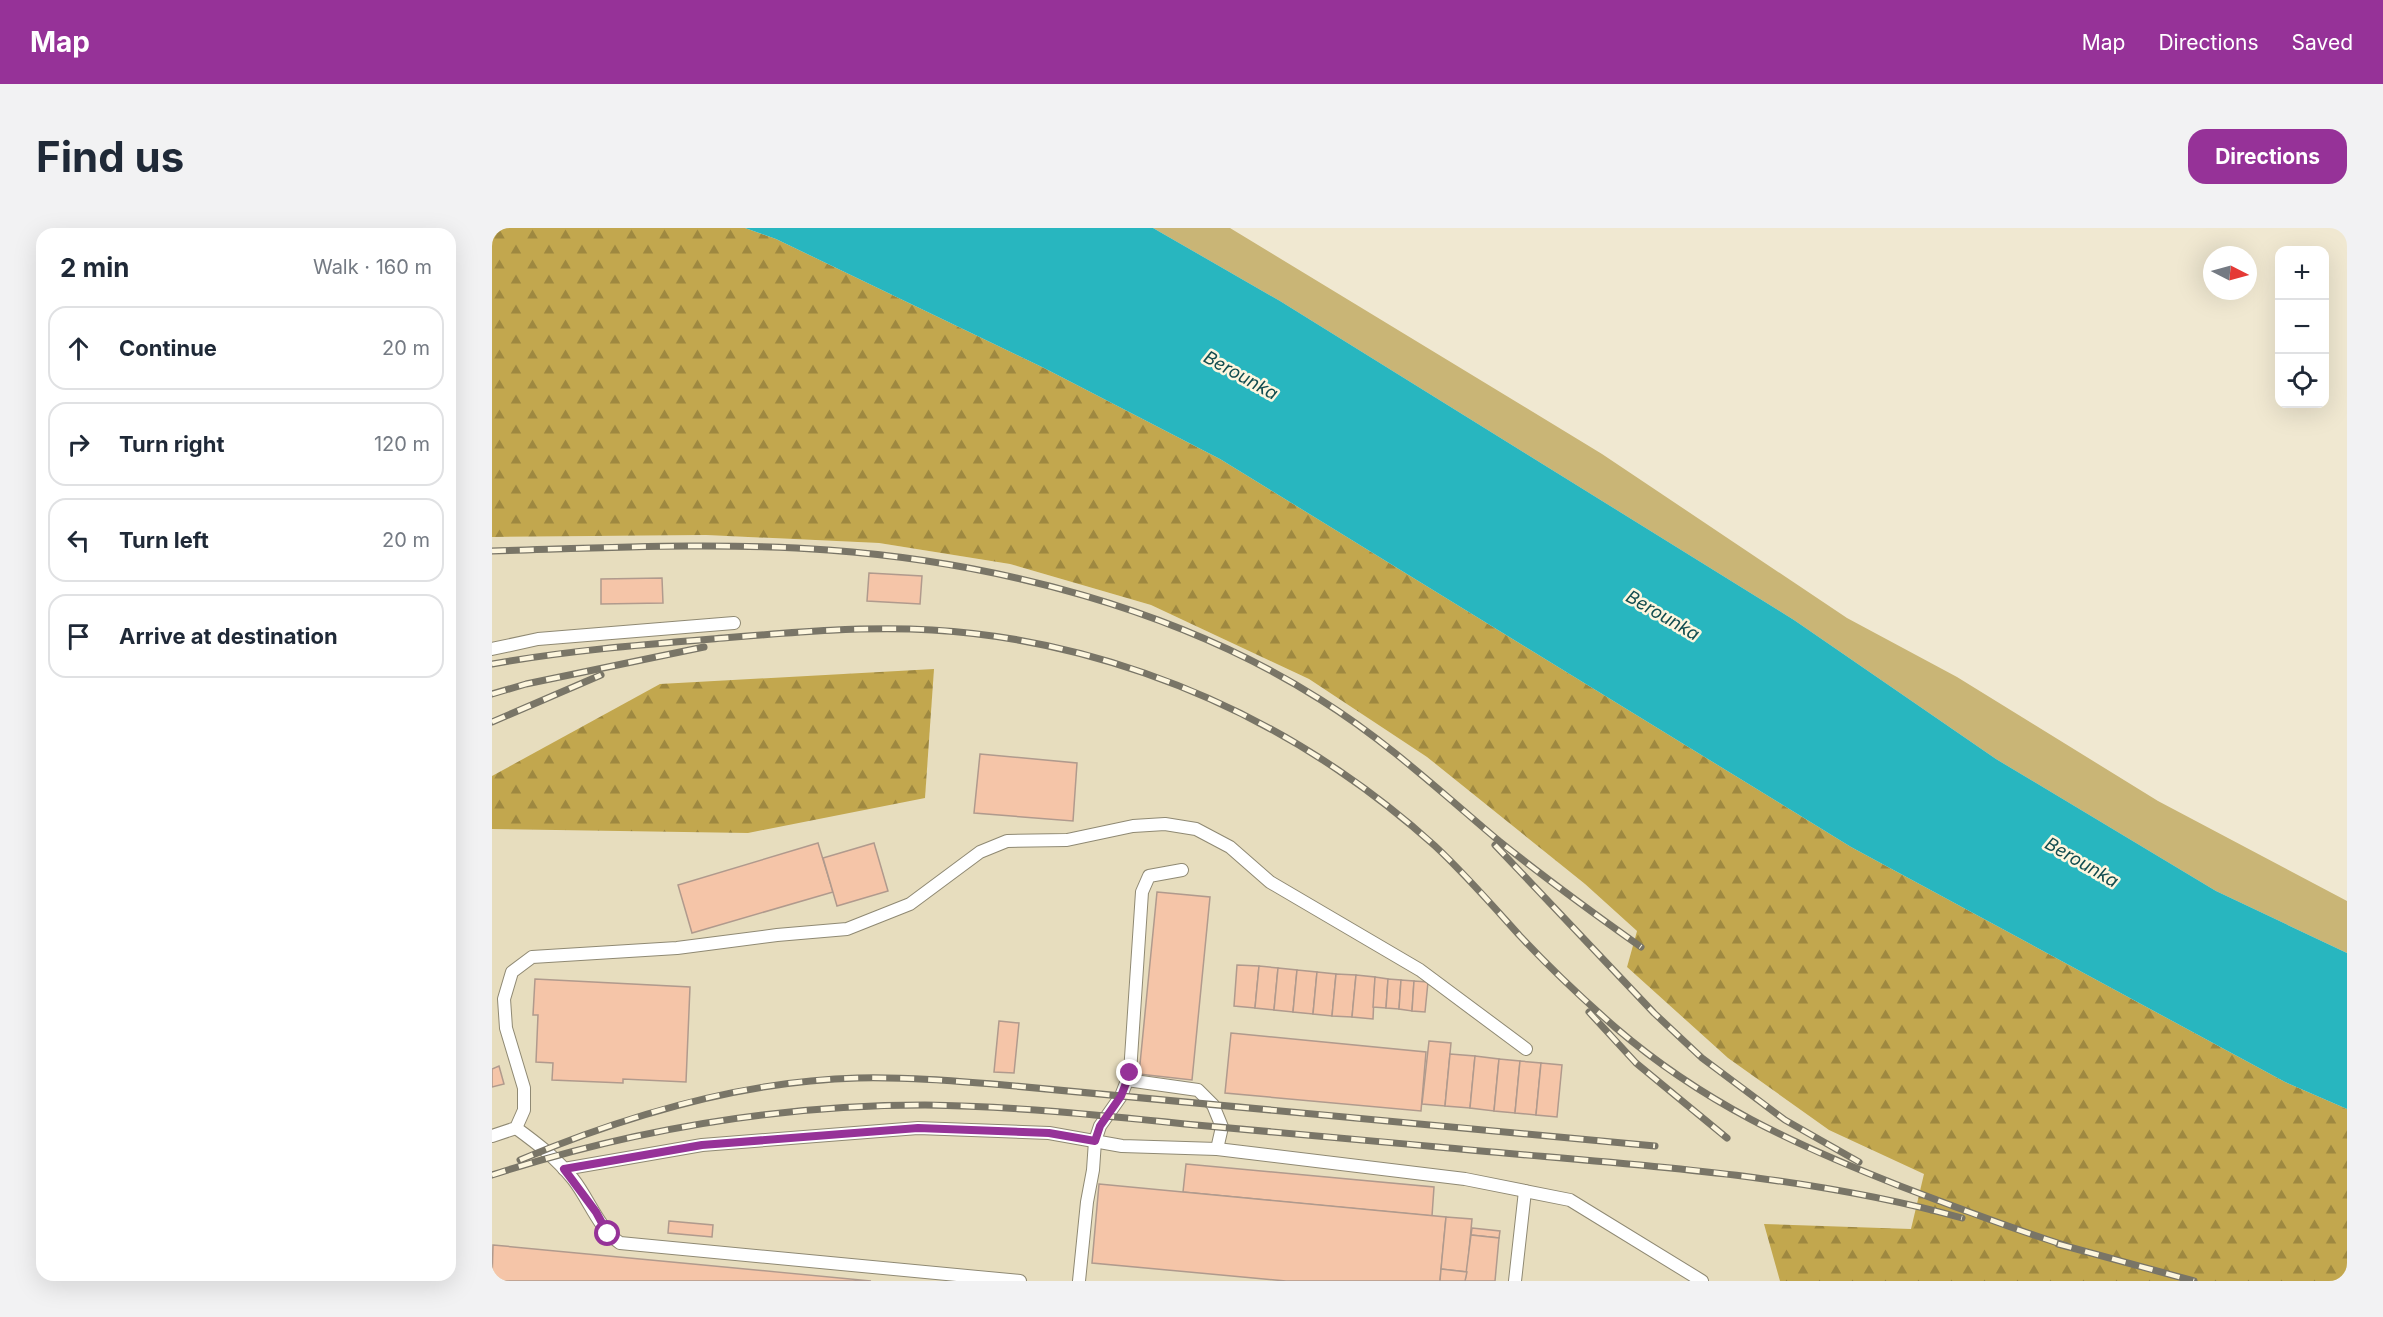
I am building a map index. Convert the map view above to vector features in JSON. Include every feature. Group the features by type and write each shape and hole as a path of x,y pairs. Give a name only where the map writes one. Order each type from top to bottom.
{"lane":[{"path":"492,649 538,639 734,623"},
{"path":"492,1136 516,1128 524,1110 524,1088 506,1028 504,999 512,972 532,957 677,948 777,935 847,929 910,904 980,852 1007,841 1067,840 1133,826 1165,824 1196,829 1230,847 1270,882 1420,970 1526,1049"},
{"path":"1079,1281 1095,1141 1100,1126 1121,1096 1130,1073 1142,892 1149,876 1182,870"},
{"path":"1127,1080 1198,1090 1213,1105 1222,1127 1217,1149"},
{"path":"516,1128 550,1153 596,1212 608,1234 620,1243 1020,1281"},
{"path":"564,1169 702,1145 918,1128 1049,1133 1122,1146 1217,1149 1465,1179 1570,1200 1702,1281"},
{"path":"1515,1281 1525,1191"}],"shaded area":[{"path":"1153,228 1230,228 1602,454 1847,618 1957,677 2158,801 2347,901 2347,953 2216,891 1996,759 1794,620 1280,301"},
{"path":"706,535 879,543 1010,564 1151,605 1309,679 1427,757 1585,884 1637,931 1627,967 1728,1058 1829,1130 2347,1281 492,1281 492,537"}],"green space":[{"path":"492,228 745,228 776,239 1044,368 1220,459 1851,847 2285,1082 2347,1109 2347,1281 1780,1281 1764,1224 1911,1229 1924,1174 1829,1130 1728,1058 1627,967 1637,931 1585,884 1427,757 1309,679 1151,605 1010,564 879,543 706,535 492,537"},
{"path":"934,669 925,798 748,833 492,829 492,776 660,684"}],"water":[{"name":"Berounka","path":"745,228 1153,228 1280,301 1794,620 1996,759 2216,891 2347,953 2347,1109 2285,1082 1851,847 1220,459 1044,368 776,239"}],"building":[{"path":"869,573 922,576 920,604 867,601"},
{"path":"662,578 663,603 601,604 601,579"},
{"path":"980,754 1077,763 1073,821 974,813"},
{"path":"818,843 833,892 692,933 678,885"},
{"path":"874,843 888,891 837,906 823,858"},
{"path":"1157,892 1210,897 1192,1080 1139,1074"},
{"path":"1237,965 1259,966 1255,1008 1234,1006"},
{"path":"1259,966 1278,968 1274,1010 1255,1008"},
{"path":"1278,968 1297,970 1293,1012 1274,1010"},
{"path":"1297,970 1317,972 1313,1014 1293,1012"},
{"path":"1317,972 1336,974 1332,1016 1313,1014"},
{"path":"1336,974 1356,975 1352,1017 1332,1016"},
{"path":"1356,975 1375,977 1373,1019 1352,1017"},
{"path":"1375,977 1388,979 1386,1008 1373,1007"},
{"path":"535,979 690,987 686,1082 623,1079 623,1083 552,1080 553,1063 536,1062 538,1015 533,1015"},
{"path":"1388,979 1401,980 1399,1009 1386,1008"},
{"path":"1401,980 1414,981 1412,1011 1399,1009"},
{"path":"1414,981 1428,982 1425,1012 1412,1011"},
{"path":"999,1021 1019,1023 1014,1073 994,1072"},
{"path":"1231,1033 1426,1052 1421,1111 1225,1093"},
{"path":"1429,1041 1451,1043 1445,1106 1422,1104"},
{"path":"1450,1054 1475,1056 1470,1108 1445,1106"},
{"path":"1475,1056 1499,1059 1494,1111 1470,1108"},
{"path":"1499,1059 1520,1061 1515,1113 1494,1111"},
{"path":"1520,1061 1541,1063 1536,1115 1515,1113"},
{"path":"1541,1063 1562,1065 1557,1117 1536,1115"},
{"path":"499,1066 504,1084 492,1087 492,1069"},
{"path":"1186,1164 1434,1187 1432,1216 1183,1192"},
{"path":"1099,1184 1446,1217 1440,1281 1286,1281 1092,1263"},
{"path":"1446,1217 1472,1219 1467,1272 1441,1269"},
{"path":"669,1221 713,1225 712,1237 668,1233"},
{"path":"1472,1228 1500,1231 1499,1238 1471,1235"},
{"path":"1471,1235 1499,1238 1495,1281 1465,1281"},
{"path":"493,1245 871,1281 492,1281"},
{"path":"1441,1269 1467,1272 1465,1281 1440,1281"}],"railway":[{"path":"492,551 745,546 891,556 1020,579 1084,595 1146,616 1207,640 1266,668 1345,716 1412,767 1516,855 1641,947"},
{"path":"492,664 574,652 684,641 822,631 905,629 986,635 1039,644 1144,673 1195,693 1293,741 1375,797 1435,846 1543,960 1616,1028 1682,1078 1716,1100 1787,1138 1861,1170 1983,1217 2067,1246"},
{"path":"492,694 526,684 704,647"},
{"path":"492,722 601,675"},
{"path":"1495,845 1654,1013 1702,1058 1785,1120 1859,1162"},
{"path":"1589,1012 1636,1063 1727,1138"},
{"path":"520,1160 602,1129 685,1103 771,1086 858,1078 1004,1085 1655,1146"},
{"path":"492,1175 598,1145 706,1123 815,1110 925,1105 1088,1114 1702,1171 1833,1189 1962,1218"},
{"path":"2058,1244 2194,1281"}],"route":[{"path":"608,1234 596,1212 564,1169 702,1145 918,1128 1049,1133 1095,1141 1100,1126 1121,1096 1130,1073"}]}
